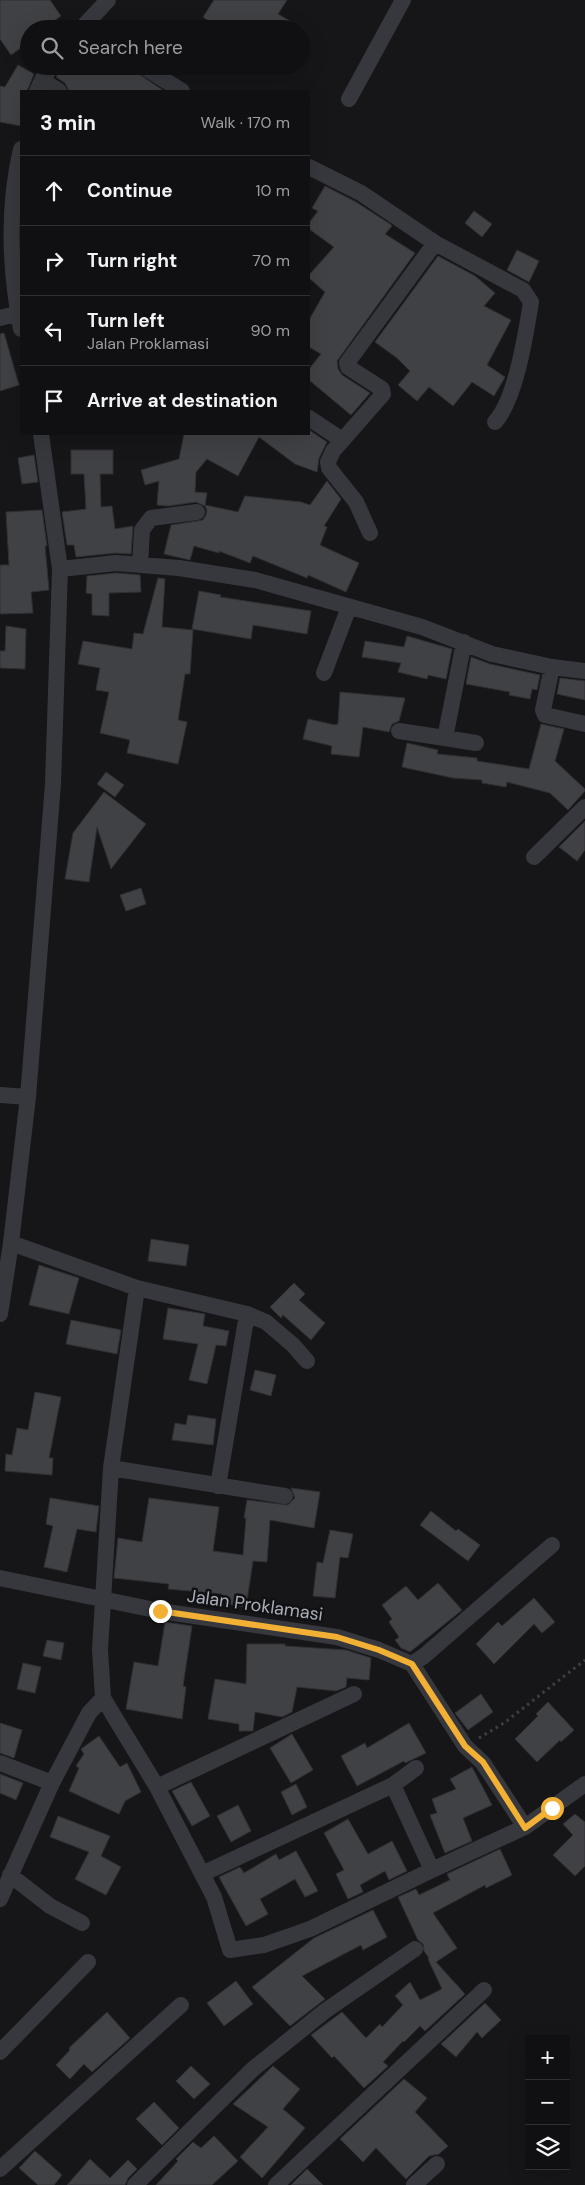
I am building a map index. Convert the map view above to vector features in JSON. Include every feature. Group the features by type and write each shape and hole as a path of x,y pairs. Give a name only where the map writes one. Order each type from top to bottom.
{"street":[{"path":"90,20 108,0"},
{"path":"349,99 403,0"},
{"path":"156,75 180,90"},
{"path":"39,85 56,90"},
{"path":"0,318 20,321 5,253 14,206 20,157"},
{"path":"310,168 361,193 435,243 523,290 531,302 509,398 500,417 495,422"},
{"path":"370,533 356,502 329,468 329,457 383,394 382,389 348,367 348,361 435,243"},
{"path":"310,419 342,440"},
{"path":"0,1314 11,1242 28,1097 54,784 60,569 41,435"},
{"path":"140,565 142,530 151,518 197,512"},
{"path":"60,569 116,563 179,568 255,580 422,627 492,654 552,667 585,671"},
{"path":"324,673 350,607"},
{"path":"445,738 464,642"},
{"path":"552,667 543,710 545,715 585,724"},
{"path":"399,731 476,742"},
{"path":"534,857 585,807"},
{"path":"0,1095 28,1097"},
{"path":"11,1242 137,1288 247,1314 266,1322 293,1345 307,1361"},
{"path":"137,1288 111,1468 100,1650 103,1698 157,1787 214,1897 230,1950 264,1945 310,1929 432,1870 525,1828 585,1784"},
{"path":"218,1486 247,1314"},
{"path":"111,1468 285,1496"},
{"path":"525,1828 483,1762 465,1746 412,1664 424,1656 552,1545"},
{"name":"Jalan Proklamasi","path":"0,1578 160,1611 337,1637 379,1650 412,1664"},
{"path":"157,1787 354,1694"},
{"path":"0,1899 52,1783 89,1713 103,1698"},
{"path":"0,1763 52,1783"},
{"path":"202,1874 393,1784 416,1768"},
{"path":"393,1784 432,1870"},
{"path":"10,1875 50,1906 82,1923"},
{"path":"135,2185 253,2069 325,2011 415,1949"},
{"path":"0,2052 88,1962"},
{"path":"276,2185 484,1990"},
{"path":"0,2169 181,2005"},
{"path":"414,2185 437,2164"}],"path":[{"path":"465,1746 504,1723 585,1660"}],"building":[{"path":"0,0 50,0 61,16 55,20 20,20 20,48 11,55 0,39"},
{"path":"214,0 287,0 278,14 288,20 207,20 203,17"},
{"path":"18,65 20,66 20,75 34,75 27,90 20,90 20,126 0,122 0,86 5,87"},
{"path":"57,75 140,75 163,90 68,90 65,83 56,77"},
{"path":"325,186 356,202 390,224 392,226 385,234 415,253 337,361 338,369 342,375 370,393 351,415 310,381 310,368 321,354 310,348 310,318 325,292 310,279 310,274 334,247 310,230 310,222 318,211 312,208"},
{"path":"474,211 492,224 482,237 465,223"},
{"path":"517,250 539,261 529,282 507,270"},
{"path":"438,256 475,276 495,293 484,306 511,320 487,365 505,377 494,396 472,382 453,406 429,387 417,401 398,385 410,371 397,358 375,342"},
{"path":"4,333 19,385 0,391 0,334"},
{"path":"310,431 327,442 319,458 317,472 295,464 259,437 238,476 207,459 196,472 195,492 207,493 205,505 238,512 245,496 301,502 310,505 327,481 341,499 324,526 327,527 320,545 359,563 346,592 308,575 307,578 253,556 250,563 219,551 219,553 194,546 190,560 164,554 171,525 203,520 207,510 205,506 196,502 168,506 157,505 159,481 145,485 141,470 179,459 184,435 310,435"},
{"path":"71,450 113,450 113,474 100,474 101,507 112,506 115,529 133,526 131,554 115,553 76,557 74,545 67,545 62,512 86,509 84,474 71,474"},
{"path":"34,455 38,482 22,484 18,458"},
{"path":"42,510 47,546 45,546 49,590 31,592 33,613 0,614 0,565 9,565 6,512"},
{"path":"116,573 140,575 141,592 109,593 109,616 92,615 92,594 86,593 87,576"},
{"path":"158,578 165,579 162,627 193,630 190,674 185,674 178,720 187,722 178,764 127,753 130,740 100,733 109,692 96,690 100,668 78,664 83,641 132,649 134,633 143,634"},
{"path":"199,591 221,595 220,597 311,611 307,634 253,625 251,639 192,629"},
{"path":"6,626 26,629 25,669 0,668 0,651 5,651"},
{"path":"407,636 452,649 446,679 428,675 427,679 398,672 401,663 362,657 365,641 404,647"},
{"path":"471,657 490,664 540,675 537,690 532,689 530,699 509,695 510,692 466,684"},
{"path":"560,678 585,681 585,700 557,694"},
{"path":"340,692 405,698 399,721 392,724 389,732 363,727 359,757 331,754 332,746 303,739 308,719 338,724"},
{"path":"541,724 564,729 555,761 585,789 568,810 550,793 507,782 506,787 482,783 482,780 453,778 402,767 407,743 438,750 437,754 477,758 477,761 529,769"},
{"path":"106,772 124,785 115,797 97,784"},
{"path":"104,792 146,824 111,869 97,827 89,882 65,879 73,833"},
{"path":"585,821 585,850 577,861 559,847"},
{"path":"141,888 146,904 126,911 120,895"},
{"path":"151,1239 189,1245 186,1266 148,1261"},
{"path":"39,1265 79,1278 69,1314 29,1305"},
{"path":"294,1283 305,1294 299,1300 325,1323 311,1340 283,1315 281,1318 270,1307"},
{"path":"168,1308 205,1314 203,1326 229,1331 226,1346 216,1345 207,1384 189,1380 198,1344 163,1339"},
{"path":"71,1320 121,1330 117,1354 66,1344"},
{"path":"255,1370 276,1375 271,1396 250,1390"},
{"path":"35,1392 61,1397 49,1458 53,1458 52,1475 5,1471 6,1454 12,1455 17,1428 28,1430"},
{"path":"188,1415 216,1419 213,1445 172,1440 175,1423 186,1425"},
{"path":"291,1488 320,1492 314,1528 270,1520 267,1562 253,1561 246,1607 220,1603 222,1594 168,1589 169,1584 114,1578 118,1538 142,1542 149,1498 219,1507 213,1551 243,1555 246,1518 244,1518 247,1500 288,1505 295,1498"},
{"path":"50,1498 99,1506 96,1532 77,1529 67,1572 44,1567 53,1526 46,1524"},
{"path":"431,1511 456,1531 458,1529 480,1545 468,1561 420,1525"},
{"path":"330,1530 353,1534 348,1558 340,1557 335,1598 313,1596 317,1562 323,1563"},
{"path":"438,1583 462,1610 410,1652 401,1648 395,1640 399,1637 389,1622 392,1619 382,1605 406,1586 418,1600"},
{"path":"534,1598 555,1622 542,1633 534,1624 494,1664 476,1644 498,1622 502,1626"},
{"path":"165,1622 192,1626 183,1686 186,1687 182,1719 126,1709 134,1662 158,1666"},
{"path":"47,1640 64,1643 61,1660 43,1656"},
{"path":"247,1644 285,1644 285,1646 346,1650 371,1658 369,1680 347,1678 346,1687 336,1691 297,1687 292,1712 282,1717 255,1712 253,1731 239,1731 239,1724 208,1719 215,1679 246,1684"},
{"path":"23,1663 41,1667 35,1693 17,1689"},
{"path":"481,1694 493,1712 468,1730 455,1713"},
{"path":"548,1702 574,1730 561,1742 560,1740 537,1762 515,1739 538,1716 536,1714"},
{"path":"0,1723 22,1730 14,1758 0,1753"},
{"path":"409,1723 426,1753 405,1763 404,1761 357,1786 341,1756 365,1743 367,1748"},
{"path":"292,1734 313,1770 291,1783 270,1748"},
{"path":"99,1736 120,1767 127,1763 141,1792 125,1801 119,1814 69,1791 79,1768 76,1766 84,1754 81,1749"},
{"path":"472,1767 492,1805 463,1818 472,1841 445,1853 430,1815 437,1813 432,1799 456,1789 450,1779"},
{"path":"0,1774 23,1783 16,1800 0,1793"},
{"path":"191,1782 210,1816 192,1826 172,1791"},
{"path":"296,1784 307,1807 292,1815 281,1792"},
{"path":"238,1805 251,1831 231,1842 217,1816"},
{"path":"575,1814 585,1822 585,1866 575,1876 553,1855 573,1835 563,1824"},
{"path":"58,1816 110,1836 101,1856 121,1867 106,1895 75,1879 89,1852 50,1837"},
{"path":"348,1819 368,1854 392,1841 407,1871 389,1880 385,1871 360,1885 363,1892 348,1899 336,1874 344,1870 324,1833"},
{"path":"500,1849 512,1875 486,1888 485,1885 433,1913 457,1948 436,1962 465,1994 425,2031 420,2026 403,2041 383,2062 388,2066 364,2088 311,2035 342,2012 366,2038 380,2024 382,2027 403,2005 395,1996 410,1982 420,2000 442,1989 429,1958 424,1951 423,1944 418,1940 398,1897 416,1889 419,1895 450,1880 447,1874"},
{"path":"296,1851 318,1891 305,1897 295,1879 260,1899 268,1914 246,1926 219,1877 240,1867 244,1873 276,1854 279,1860"},
{"path":"373,1910 387,1937 363,1950 361,1945 302,1976 325,1999 290,2026 252,1987 314,1938"},
{"path":"236,1981 253,2004 224,2026 207,2003"},
{"path":"485,2003 501,2020 482,2038 477,2032 456,2057 441,2044"},
{"path":"107,2012 130,2038 92,2072 84,2064 70,2079 56,2065 70,2050 69,2048"},
{"path":"191,2066 210,2084 194,2099 176,2081"},
{"path":"273,2066 300,2089 283,2109 305,2128 262,2178 240,2157 268,2127 233,2104"},
{"path":"404,2079 427,2098 415,2112 448,2146 439,2154 429,2156 406,2179 376,2148 363,2162 340,2139"},
{"path":"154,2102 179,2128 162,2145 136,2119"},
{"path":"214,2136 238,2161 212,2185 156,2185 178,2161 176,2159 193,2142 201,2148"},
{"path":"35,2151 62,2175 54,2185 38,2185 19,2168"},
{"path":"90,2159 110,2178 128,2160 137,2169 128,2178 125,2185 67,2185"},
{"path":"307,2169 323,2185 291,2185"}],"route":[{"path":"160,1611 337,1637 379,1650 412,1664 465,1746 483,1762 525,1828 552,1808"}]}
